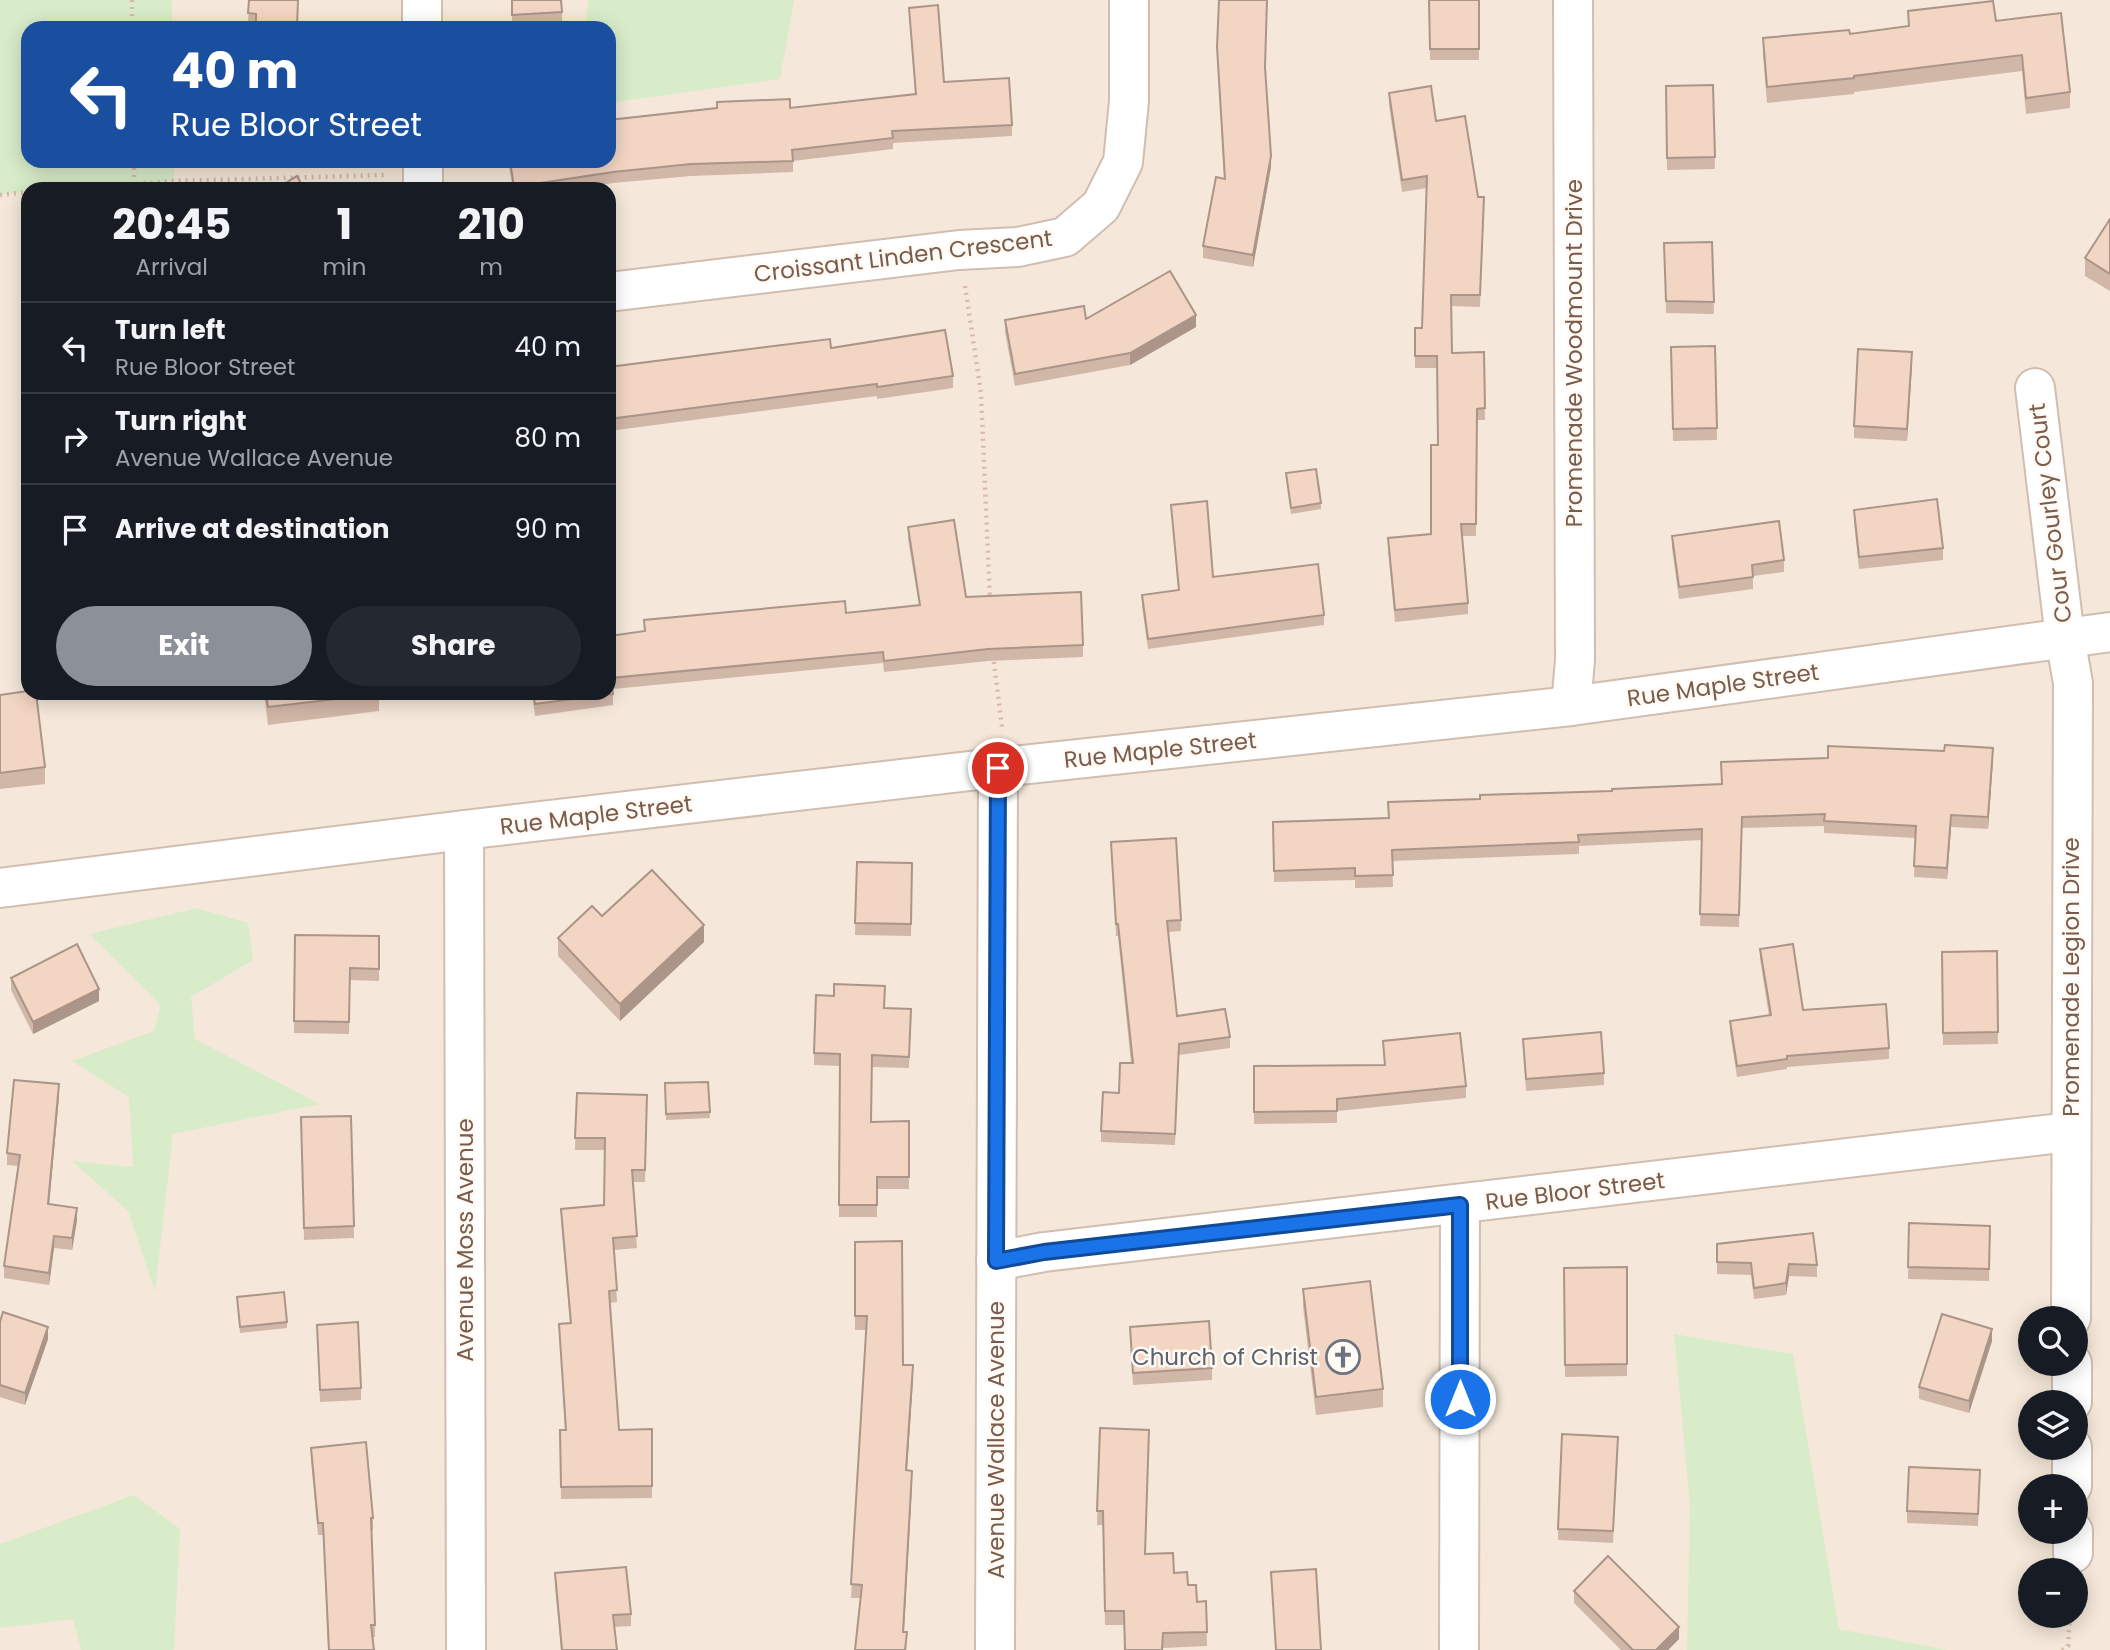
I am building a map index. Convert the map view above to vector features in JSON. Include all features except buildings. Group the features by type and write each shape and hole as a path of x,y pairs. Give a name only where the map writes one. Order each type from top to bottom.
{"street":[{"path":"422,0 422,21"},
{"name":"Croissant Linden Crescent","path":"616,291 959,250 1018,247 1065,237 1101,206 1123,162 1129,101 1129,0"},
{"name":"Promenade Woodmount Drive","path":"1571,706 1575,660 1573,0"},
{"name":"Cour Gourley Court","path":"2035,388 2065,638"},
{"name":"Rue Maple Street","path":"0,888 464,830 998,768 1571,706 2110,632"},
{"name":"Promenade Legion Drive","path":"2065,638 2073,683 2071,1306"},
{"name":"Avenue Wallace Avenue","path":"995,1650 998,768"},
{"name":"Avenue Moss Avenue","path":"464,830 466,1650"},
{"name":"Rue Bloor Street","path":"996,1261 1044,1252 2070,1132"},
{"path":"1459,1650 1460,1205"}],"path":[{"path":"132,0 132,21"},
{"path":"198,182 423,175"},
{"path":"0,195 21,193"},
{"path":"959,250 981,393 991,606"},
{"path":"992,646 1002,727"},
{"path":"2062,1650 2068,1646 2069,1628"}],"shaded area":[{"path":"172,0 2110,0 2110,1650 0,1650 0,195 21,193 21,700 616,700 616,182 161,182 174,181 174,168 616,168 616,21 172,21"}],"green space":[{"path":"0,0 172,0 172,21 21,21 21,168 174,168 174,181 21,182 21,193 0,195"},
{"path":"588,0 794,0 780,79 616,102 616,21 586,21"},
{"path":"197,908 248,923 253,960 191,997 195,1039 320,1104 173,1134 155,1292 128,1211 72,1161 133,1167 129,1097 72,1061 154,1031 161,1005 89,934"},
{"path":"1674,1334 1793,1354 1839,1629 1947,1650 1687,1650 1690,1505"},
{"path":"134,1495 180,1529 174,1650 81,1650 73,1619 0,1628 0,1544"}],"place":[{"name":"Church of Christ","path":"1343,1357"}],"route":[{"path":"998,768 996,1261 1044,1252 1460,1205 1460,1399"}]}
